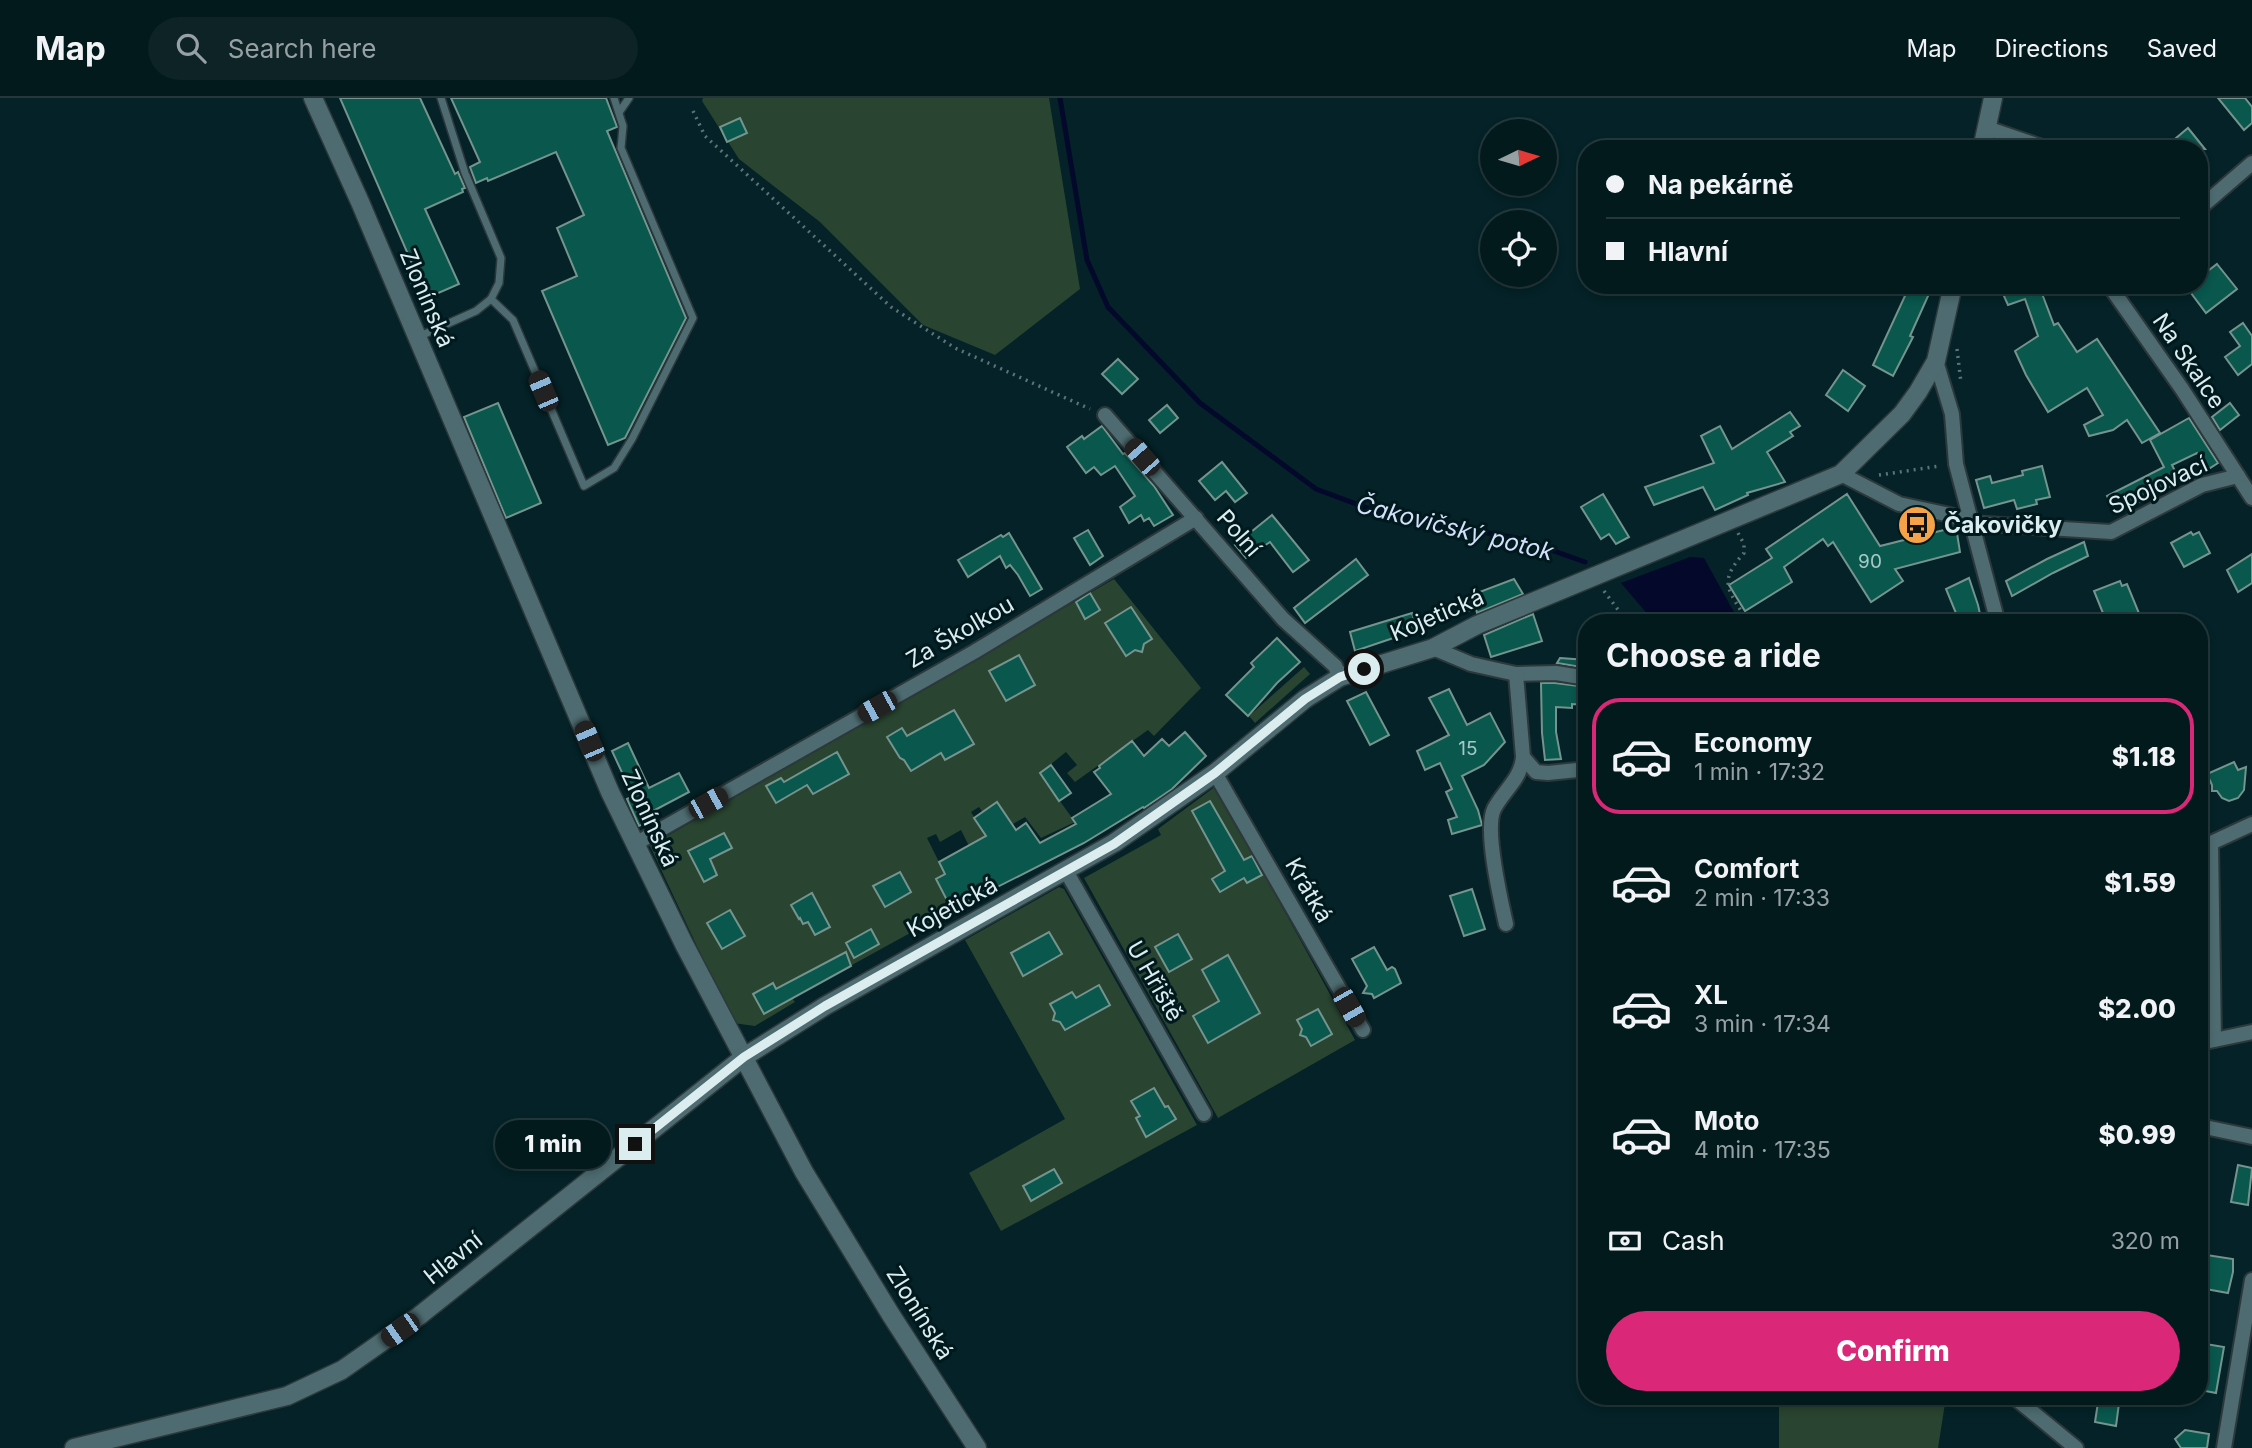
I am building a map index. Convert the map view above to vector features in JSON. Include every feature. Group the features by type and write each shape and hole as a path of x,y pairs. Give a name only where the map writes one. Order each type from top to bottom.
{"street":[{"name":"Zlonínská","path":"313,98 599,767 684,944 804,1172 891,1315 977,1448"},
{"path":"1984,140 1993,98"},
{"path":"1987,128 2022,140"},
{"path":"2208,201 2252,163"},
{"name":"Kojetická","path":"744,1057 825,1006 1114,844 1215,773 1305,699 1340,677 1433,648 1477,625 1842,474 1902,414 1918,392 1936,361 1951,294"},
{"name":"Na Skalce","path":"2115,294 2182,388 2252,498"},
{"path":"1936,361 1948,397 1956,464 1996,614"},
{"name":"Polní","path":"1105,415 1283,619 1335,666 1340,677"},
{"name":"Spojovací","path":"1842,474 1899,504 1950,515 1971,523 2111,532 2202,485 2238,476"},
{"name":"Za Školkou","path":"635,844 974,652 1196,519"},
{"path":"1433,648 1471,664 1516,674 1556,673 1578,677"},
{"path":"1506,925 1492,849 1493,811 1522,769 1516,674"},
{"path":"1523,757 1535,772 1548,774 1578,770"},
{"name":"Krátká","path":"1215,773 1363,1030"},
{"path":"2208,992 2211,843 2252,824"},
{"name":"U Hřiště","path":"1066,871 1205,1114"},
{"path":"2208,1041 2252,1032"},
{"name":"Hlavní","path":"75,1448 287,1396 342,1370 419,1316 744,1057"},
{"path":"2208,1128 2252,1137"},
{"path":"2224,1448 2252,1280"},
{"path":"2025,1405 2076,1448"}],"lane":[{"path":"417,337 476,311 491,299 499,283 501,258 465,173 441,98"},
{"path":"491,299 513,320 584,486 614,468 632,439 693,318 621,148 624,126 614,98"},
{"path":"620,111 629,98"}],"path":[{"path":"693,111 705,136 891,307 955,348 1105,415"},
{"path":"1736,530 1744,544 1744,553 1730,569 1727,585 1743,614"},
{"path":"1593,577 1621,614"}],"green space":[{"path":"703,98 1049,98 1080,289 995,355 923,325 820,222 739,159 702,101"},
{"path":"1114,579 1201,688 1154,736 1148,730 1075,782 1067,773 1077,765 1066,752 1040,773 1075,822 1041,838 1025,817 1013,824 997,802 997,833 979,807 971,812 989,840 970,848 961,830 940,842 936,834 927,838 945,874 936,880 952,910 792,998 795,1002 755,1026 733,1023 650,846"},
{"path":"1304,667 1310,674 1255,723 1249,716"},
{"path":"1216,786 1355,1040 1218,1118 1084,878 1161,835 1158,829"},
{"path":"1059,887 1064,889 1197,1125 1001,1231 969,1173 1065,1119 965,940"},
{"path":"1779,1405 1945,1405 1938,1448 1779,1448"}],"water":[{"path":"1690,557 1704,558 1735,614 1647,614 1621,583"}],"building":[{"path":"340,98 420,98 455,174 458,172 465,188 462,189 463,192 425,209 459,284 427,298 422,284 413,287 407,272 414,268"},
{"path":"451,98 606,98 617,127 607,131 686,318 625,438 608,445 542,291 577,276 557,228 584,215 556,152 488,181 487,178 476,183 470,167 480,162"},
{"path":"2218,98 2245,98 2252,107 2252,123 2244,130"},
{"path":"740,118 747,133 727,142 720,127"},
{"path":"2188,128 2198,140 2174,140"},
{"path":"2217,264 2237,289 2206,313 2192,294 2208,294 2208,271"},
{"path":"1906,294 1929,294 1910,336 1913,337 1893,376 1873,365"},
{"path":"2003,294 2042,294 2054,325 2058,323 2077,352 2097,339 2160,433 2142,443 2127,420 2113,430 2089,436 2084,425 2103,415 2087,388 2048,412 2015,351 2038,336 2025,299 2008,305"},
{"path":"2243,323 2252,336 2252,364 2238,375 2225,357 2240,346 2230,332"},
{"path":"1118,359 1138,379 1122,394 1102,374"},
{"path":"1843,370 1865,386 1848,411 1826,395"},
{"path":"498,403 541,503 506,518 464,417"},
{"path":"2230,403 2239,415 2220,430 2212,417"},
{"path":"1167,405 1178,418 1160,433 1149,420"},
{"path":"1790,412 1800,426 1790,432 1793,436 1767,452 1785,482 1747,493 1748,495 1715,510 1703,487 1654,505 1645,487 1714,463 1701,436 1720,426 1732,449"},
{"path":"2189,418 2218,463 2207,470 2197,453 2172,465 2180,481 2116,514 2107,496 2164,467 2150,440"},
{"path":"1102,426 1123,454 1125,453 1154,486 1173,515 1154,526 1149,518 1144,521 1141,515 1129,523 1120,507 1135,496 1115,466 1101,475 1094,467 1086,473 1067,447"},
{"path":"1222,462 1247,493 1235,502 1226,491 1215,500 1199,481"},
{"path":"2042,466 2050,497 2036,500 2037,504 2017,509 2014,500 1984,508 1976,480 1990,476 1992,483 2023,475 2022,471"},
{"path":"1603,494 1629,537 1616,544 1609,534 1601,539 1581,507"},
{"path":"1847,494 1880,546 1956,527 1960,552 1895,569 1903,581 1871,602 1833,542 1828,546 1823,539 1784,567 1792,582 1745,611 1729,585 1772,558 1766,549"},
{"path":"1272,515 1309,560 1293,572 1270,542 1246,558 1235,545"},
{"path":"1088,530 1103,556 1090,565 1074,538"},
{"path":"2191,532 2193,535 2199,532 2210,553 2184,567 2171,543"},
{"path":"1009,533 1042,589 1030,596 1018,575 1010,565 1006,568 1000,556 968,577 958,560"},
{"path":"2084,542 2088,556 2012,596 2006,581"},
{"path":"2252,554 2252,583 2238,592 2227,570"},
{"path":"1356,559 1368,575 1305,623 1294,608"},
{"path":"1969,578 1980,614 1956,614 1946,589"},
{"path":"1514,579 1523,594 1477,613 1476,609 1465,612 1461,599"},
{"path":"2120,581 2122,586 2127,584 2139,614 2103,614 2094,591"},
{"path":"1090,593 1100,610 1085,619 1076,602"},
{"path":"1131,607 1152,639 1144,644 1142,652 1135,650 1126,656 1105,623"},
{"path":"1412,613 1417,630 1355,651 1350,632"},
{"path":"1533,614 1542,641 1491,657 1484,635"},
{"path":"1277,638 1300,662 1248,716 1226,695 1254,667 1251,663"},
{"path":"1019,655 1035,685 1006,701 989,671"},
{"path":"1560,658 1578,659 1578,666 1557,663"},
{"path":"1541,683 1578,686 1578,704 1572,704 1572,708 1556,707 1556,732 1561,759 1545,760"},
{"path":"1449,689 1467,725 1490,713 1505,742 1484,765 1462,776 1482,825 1452,834 1448,820 1457,817 1446,792 1452,789 1440,763 1425,770 1417,751 1449,735 1429,698"},
{"path":"1366,692 1389,735 1370,745 1347,701"},
{"path":"954,710 974,744 945,760 941,753 911,771 887,737 902,728 907,736"},
{"path":"1185,732 1206,756 1172,789 1084,843 952,910 936,879 945,874 939,862 986,836 974,818 997,802 1016,830 1026,823 1040,843 1076,824 1072,818 1111,794 1094,772 1099,766 1132,741 1144,756 1162,739 1169,746"},
{"path":"628,743 649,788 679,773 689,792 653,811 656,818 639,826 627,799 633,796 612,751"},
{"path":"837,752 849,774 813,794 807,785 776,803 766,786 781,778 784,782"},
{"path":"2234,762 2238,770 2246,767 2244,790 2238,798 2229,801 2222,798 2217,791 2212,791 2208,774"},
{"path":"1051,765 1071,793 1059,801 1040,773"},
{"path":"1210,801 1244,860 1252,856 1262,875 1247,883 1244,878 1220,892 1212,879 1225,871 1192,811"},
{"path":"724,833 732,848 710,859 717,875 704,882 688,851"},
{"path":"900,872 911,892 885,907 873,886"},
{"path":"1472,889 1485,929 1464,936 1450,896"},
{"path":"812,893 830,927 815,935 808,922 803,924 791,905"},
{"path":"730,910 745,936 722,949 707,923"},
{"path":"871,929 879,944 854,958 846,943"},
{"path":"1049,932 1062,954 1023,976 1011,953"},
{"path":"1178,934 1192,959 1169,972 1155,947"},
{"path":"1374,947 1387,970 1392,967 1395,969 1401,983 1374,998 1372,994 1363,993 1367,986 1352,959"},
{"path":"846,952 851,966 764,1014 753,994 773,983 776,989"},
{"path":"1228,955 1260,1013 1208,1043 1193,1016 1219,1001 1202,970"},
{"path":"1099,985 1110,1005 1065,1030 1060,1022 1053,1020 1055,1013 1050,1004 1072,992 1076,998"},
{"path":"1318,1009 1332,1034 1311,1046 1306,1037 1300,1035 1302,1029 1297,1020"},
{"path":"1154,1088 1176,1119 1146,1137 1136,1118 1140,1116 1131,1101"},
{"path":"2238,1165 2252,1168 2248,1205 2231,1202"},
{"path":"1054,1169 1062,1183 1031,1201 1023,1186"},
{"path":"2208,1255 2233,1259 2228,1293 2208,1289"},
{"path":"2208,1344 2224,1347 2216,1393 2208,1392"},
{"path":"2098,1405 2119,1405 2116,1426 2095,1422"},
{"path":"2185,1430 2209,1434 2207,1448 2181,1448 2175,1439"}],"waterway":[{"name":"Čakovičský potok","path":"1060,98 1087,260 1108,307 1200,403 1316,489 1386,515 1517,538 1585,562"}],"place":[{"name":"Čakovičky","path":"1917,525"}],"route":[{"path":"635,1144 744,1057 825,1006 1114,844 1215,773 1305,699 1340,677 1364,669"}]}
